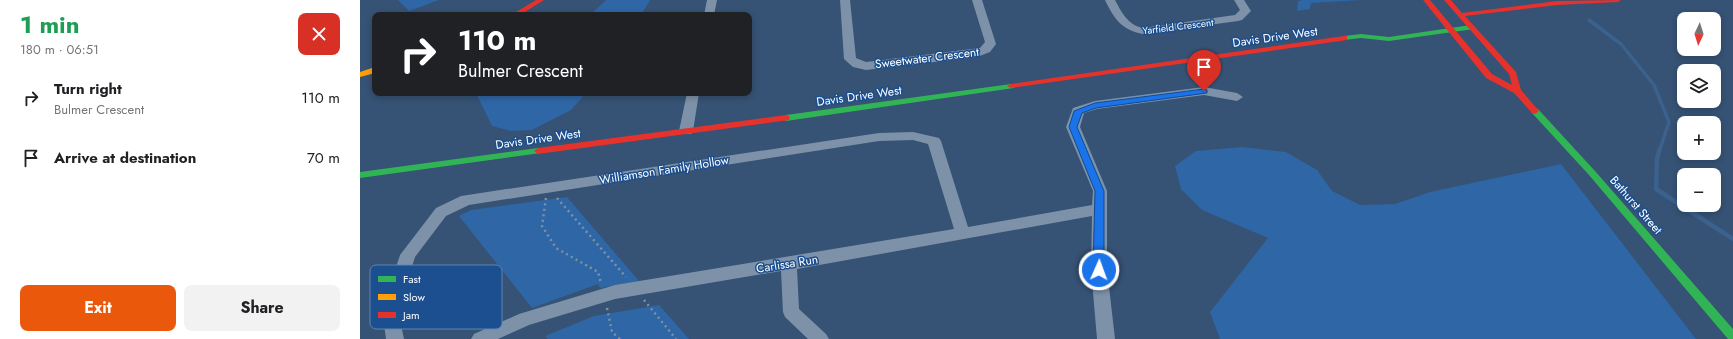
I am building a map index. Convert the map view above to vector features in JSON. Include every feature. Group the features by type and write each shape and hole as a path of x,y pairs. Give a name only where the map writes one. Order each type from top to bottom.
{"main road":[{"path":"520,12 541,0"},
{"name":"Bathurst Street","path":"1426,0 1489,76 1517,91 1592,173 1733,337"},
{"name":"Bathurst Street","path":"1447,0 1513,74 1517,91"},
{"path":"1427,20 1557,3 1604,2 1618,0"},
{"path":"1577,12 1604,2"},
{"name":"Davis Drive West","path":"360,175 938,97 1361,36 1389,39 1485,25"},
{"name":"Davis Drive West","path":"1361,36 1378,27"},
{"path":"360,75 372,71"}],"street":[{"path":"709,12 712,0"},
{"name":"Sweetwater Crescent","path":"845,0 849,57 855,63 866,66 977,53 986,50 990,47 991,42 978,0"},
{"name":"Yarfield Crescent","path":"1110,0 1124,24 1131,28 1143,31 1238,18 1246,11 1239,0"},
{"path":"1106,339 1099,270 1101,209 1100,191 1073,127 1078,111 1095,105 1204,91 1238,97"},
{"path":"686,131 692,96"},
{"name":"Williamson Family Hollow","path":"405,265 408,255 440,212 466,200 879,137 913,136 934,141 963,234"},
{"name":"Carlissa Run","path":"480,339 526,319 604,295 635,288 789,264 1101,209"},
{"path":"789,264 791,312 820,339"},
{"name":"Williamson Family Hollow","path":"393,329 395,339"}],"path":[{"path":"548,187 635,288 676,339"},
{"path":"548,187 542,226 556,248 598,272 612,332 620,339"}],"shaded area":[{"path":"398,0 439,0 409,11"},
{"path":"606,0 650,0 643,12 593,12"},
{"path":"1362,0 1311,3 1310,9 1297,11 1298,1"},
{"path":"477,96 583,96 571,110 532,130 511,131 492,126"},
{"path":"1242,147 1286,152 1317,170 1332,191 1360,205 1395,204 1430,192 1561,164 1696,339 1220,339 1210,312 1268,238 1202,210 1181,189 1175,166 1196,151"},
{"path":"567,197 639,281 600,288 598,284 532,308 502,270 502,265 498,265 459,216 471,210"},
{"path":"659,305 689,339 548,339 545,336 594,316"}],"waterway":[{"path":"1589,20 1621,44 1654,85 1669,122 1660,149"},
{"path":"1660,148 1657,159 1656,189 1733,239"}],"traffic: fast":[{"path":"1344,38 1361,36 1389,39 1471,27"},
{"path":"786,118 1011,86"},
{"path":"1535,111 1592,173 1733,337"},
{"path":"360,175 538,151"}],"traffic: slow":[{"path":"360,75 372,71"}],"traffic: jam":[{"path":"520,12 541,0"},
{"path":"1426,0 1489,76 1517,91 1535,111"},
{"path":"1447,0 1513,74 1517,91"},
{"path":"1460,15 1557,3 1618,0"},
{"path":"1011,86 1344,38"},
{"path":"538,151 786,118"}],"route":[{"path":"1099,270 1101,209 1100,191 1073,127 1078,111 1095,105 1204,91"}]}
